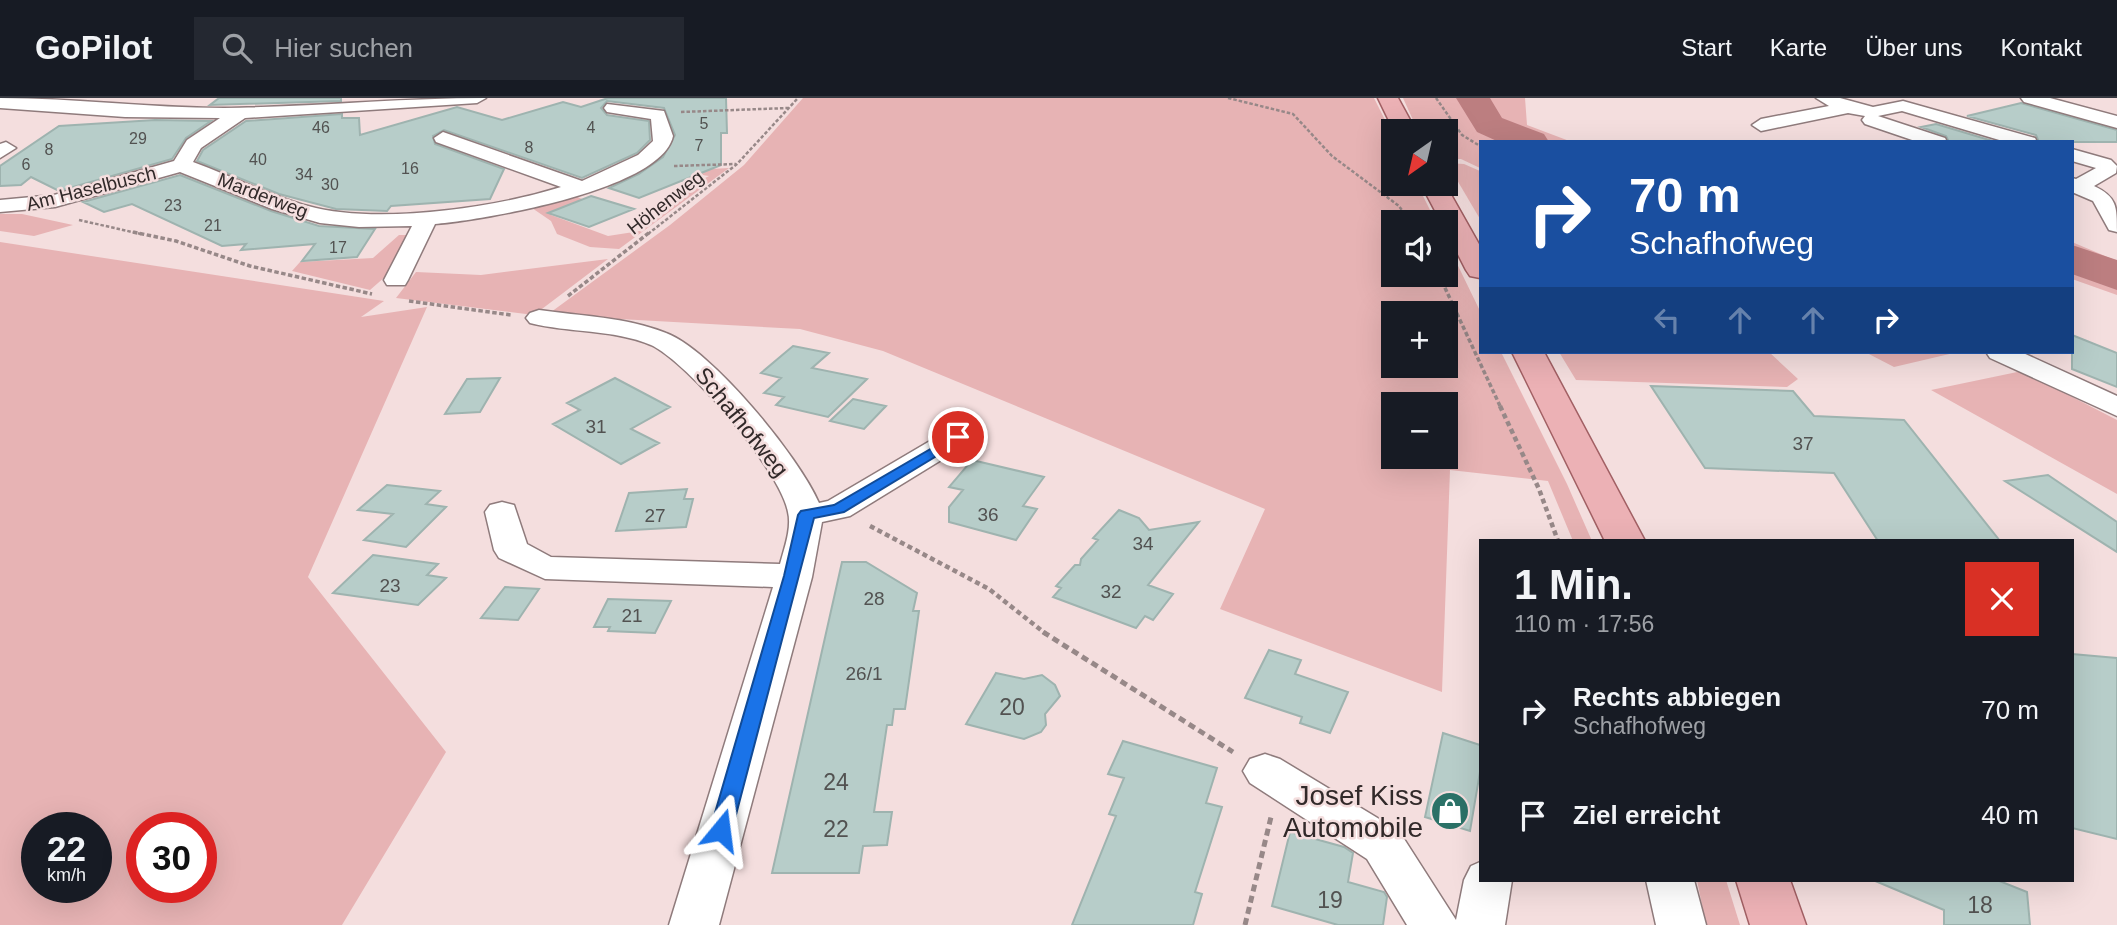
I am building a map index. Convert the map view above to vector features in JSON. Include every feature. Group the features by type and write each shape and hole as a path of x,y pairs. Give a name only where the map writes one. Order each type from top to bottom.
{"main road":[{"path":"1388,98 1399,119"},
{"path":"1440,196 1479,268"},
{"path":"1529,354 1624,539"},
{"path":"1764,882 1778,925"}],"street":[{"path":"0,103 141,113 240,113 329,110 477,98"},
{"path":"1825,98 1848,108 1873,112 1903,106 2021,140"},
{"path":"2030,98 2117,121"},
{"path":"2064,107 2099,98"},
{"path":"613,108 658,115"},
{"path":"1761,125 1848,108"},
{"path":"181,165 194,144 240,113"},
{"name":"Marderweg","path":"181,165 301,213 343,219 428,216 499,209 580,187 628,168 660,147 664,126 658,115"},
{"path":"1871,120 1932,140"},
{"path":"443,138 580,187"},
{"path":"2074,156 2105,164 2109,169 2076,185"},
{"name":"Am Haselbusch","path":"0,206 36,204 181,165"},
{"path":"2076,185 2102,197 2117,226"},
{"path":"401,290 428,216"},
{"name":"Schafhofweg","path":"539,318 644,334 674,346 699,367 755,431 803,499 822,512"},
{"path":"2004,354 2117,407"},
{"path":"694,925 792,576 822,512 958,437"},
{"path":"502,512 510,550 545,568 792,576"},
{"path":"1274,777 1383,845 1434,925"},
{"path":"1480,925 1488,882"},
{"path":"1671,882 1681,925"}],"path":[{"name":"Höhenweg","path":"539,318 737,164 798,98"},
{"path":"1228,98 1293,114 1332,156 1402,210"},
{"path":"1436,98 1462,135 1479,145"},
{"path":"658,115 789,108"},
{"path":"628,168 737,164"},
{"path":"36,204 59,216 176,241 250,266 378,296"},
{"path":"1445,287 1539,489 1557,539"},
{"path":"401,290 539,318"},
{"path":"822,512 989,589 1045,632 1274,777 1245,925"}],"shaded area":[{"path":"803,98 1374,98 1384,119 1381,119 1381,196 1423,196 1430,210 1381,210 1381,287 1458,287 1458,266 1479,309 1479,354 1502,354 1567,484 1591,539 1572,539 1548,481 1450,470 1442,692 1220,609 1265,509 883,351 800,329 547,315 670,225 744,165"},
{"path":"1403,98 1525,98 1527,125 1567,140 1479,140 1479,168 1458,159 1458,119 1413,119"},
{"path":"1458,164 1479,171 1479,217 1458,182"},
{"path":"729,168 619,249 590,247 557,234 551,221 532,208 575,196 587,201 551,215 608,236 640,231 656,203 709,176 675,171"},
{"path":"0,214 22,214 73,225 34,236 0,231"},
{"path":"399,235 409,235 386,276 370,290 292,271 300,262 373,258"},
{"path":"0,242 384,301 361,317 427,307 308,577 446,752 342,925 0,925"},
{"path":"2074,243 2117,261 2117,295 2074,280"},
{"path":"608,259 534,315 396,298 416,272 481,275"},
{"path":"1560,354 1771,354 1798,379 1787,387 1576,380"},
{"path":"1869,354 1949,354 1894,367"},
{"path":"2022,371 2117,420 2117,494 1931,390"},
{"path":"1697,882 1727,882 1740,925 1706,925"}],"building":[{"path":"219,98 341,98 341,101 210,105"},
{"path":"608,98 726,98 727,133 721,133 721,165 639,198 609,188 639,174 663,157 675,135 664,108 607,101 601,108 607,115 649,121 650,140 637,153 582,178 444,130 433,136 435,144 504,169 490,199 391,206 387,211 336,209 279,194 197,161 203,150 246,121 342,114 342,118 359,118 360,135 457,107 502,120 563,102 581,107"},
{"path":"2021,103 2117,130 2117,142 2038,140 2036,135 1967,116"},
{"path":"155,120 211,121 186,138 172,159 59,191 31,177 21,185 0,186 0,166 59,126"},
{"path":"1936,124 1989,140 1948,140 1946,136 1921,127"},
{"path":"180,175 271,211 319,226 375,229 357,257 302,261 315,244 241,250 246,244 222,246 132,204 104,212 83,202"},
{"path":"591,196 634,209 589,227 548,213"},
{"path":"2074,336 2117,353 2117,387 2072,369"},
{"path":"793,346 829,353 812,368 867,379 828,417 776,405 784,397 764,393 781,378 761,373"},
{"path":"500,378 480,412 445,414 467,379"},
{"path":"615,378 670,407 631,429 659,443 621,464 553,424 580,410 567,403"},
{"path":"1651,386 1793,391 1814,416 1904,420 1998,539 1877,539 1834,473 1705,468"},
{"path":"853,399 886,406 864,429 830,421"},
{"path":"972,460 1044,477 1023,506 1037,509 1016,540 949,522 949,507 963,490 949,487"},
{"path":"2048,475 2117,522 2117,552 2005,481"},
{"path":"387,485 440,491 426,504 446,507 406,547 364,540 393,514 358,510"},
{"path":"687,489 684,499 693,499 686,527 616,531 629,493"},
{"path":"1119,510 1139,518 1149,530 1199,522 1148,585 1173,594 1153,620 1145,616 1136,628 1053,597 1061,588 1056,586 1075,565 1080,565 1081,559 1098,540 1093,538"},
{"path":"373,555 438,564 427,575 446,578 418,605 333,593"},
{"path":"842,562 866,562 917,593 913,611 919,611 905,709 894,709 892,725 887,725 874,812 892,812 887,845 863,846 859,873 772,873"},
{"path":"505,587 539,589 518,620 481,618"},
{"path":"608,599 671,601 655,633 608,631 610,627 594,627"},
{"path":"1269,650 1301,660 1295,674 1348,692 1330,733 1300,723 1302,717 1245,698"},
{"path":"2074,654 2117,658 2117,839 2074,828"},
{"path":"996,673 1024,679 1042,675 1055,685 1060,696 1045,714 1046,725 1041,732 1024,739 966,724"},
{"path":"1443,733 1479,745 1479,778 1470,831 1425,817"},
{"path":"1123,741 1217,768 1206,803 1222,807 1195,892 1202,894 1193,925 1072,925 1116,816 1109,814 1124,778 1108,774"},
{"path":"1290,832 1344,847 1353,853 1348,882 1384,892 1387,897 1383,925 1338,925 1272,906"},
{"path":"1878,882 2002,882 2027,892 2030,925 1944,925 1944,910"}],"waterway":[{"path":"1473,98 1489,125 1526,140"},
{"path":"2074,259 2117,276"}],"place":[{"name":"Josef Kiss Automobile","path":"1450,811"}],"route":[{"path":"721,830 792,576 806,515 838,509 958,437"}]}
